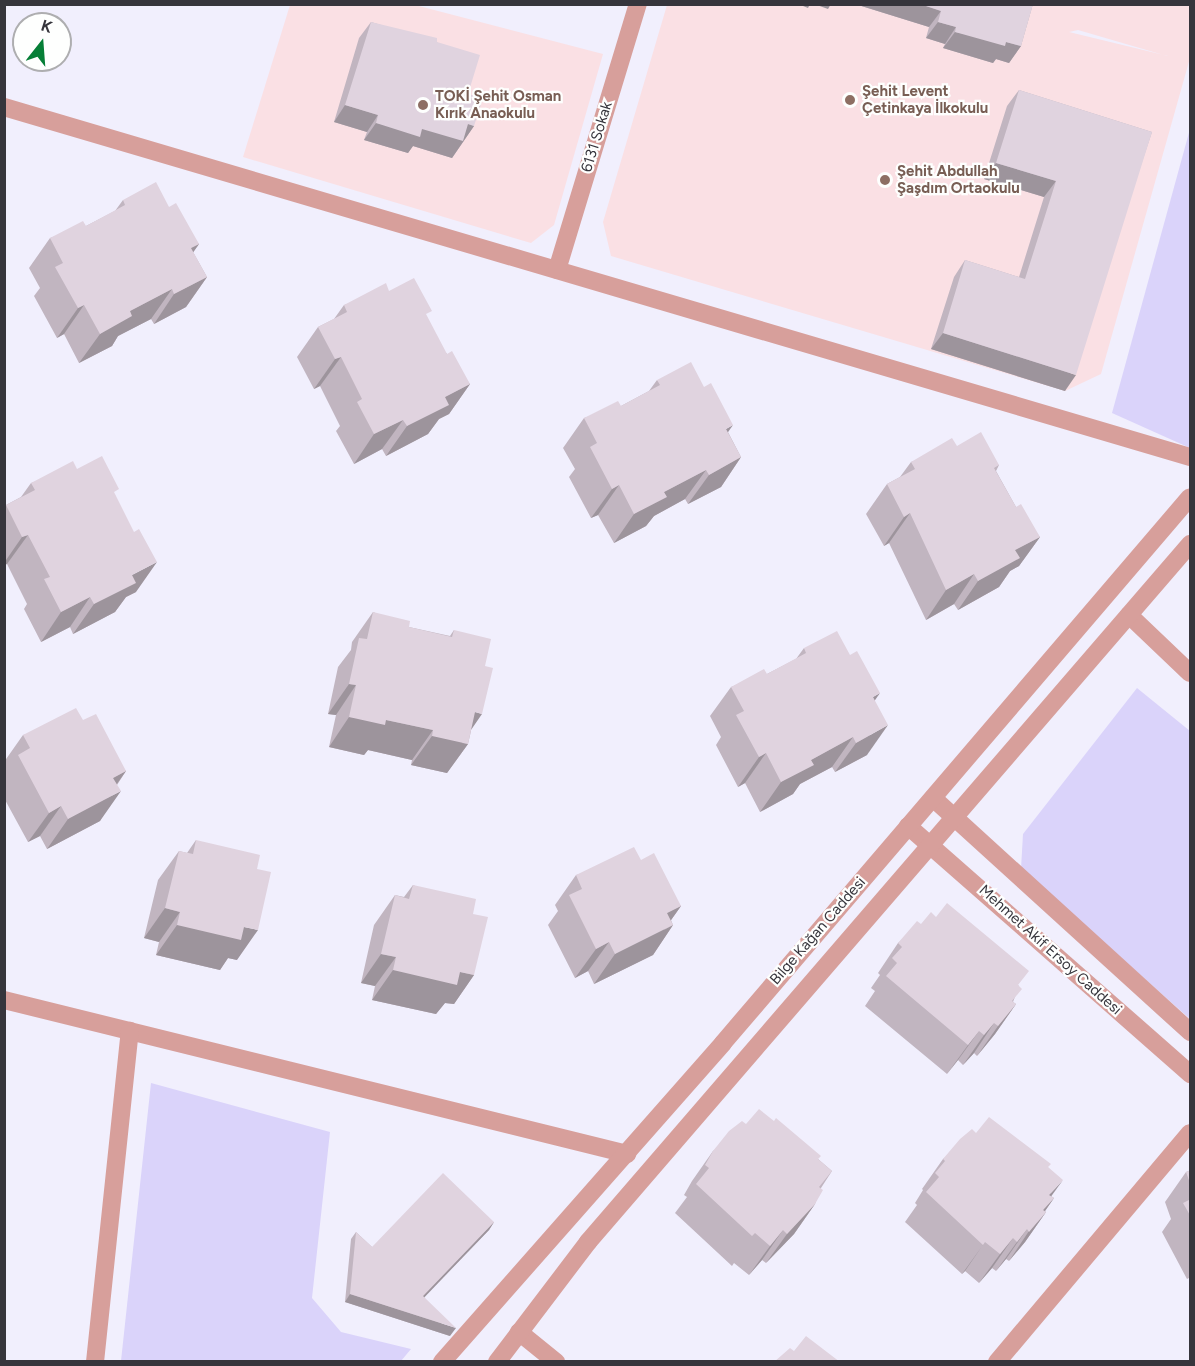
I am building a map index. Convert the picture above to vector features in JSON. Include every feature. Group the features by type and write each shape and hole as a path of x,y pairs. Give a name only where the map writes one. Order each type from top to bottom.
{"street":[{"name":"6131 Sokak","path":"557,270 638,4"},
{"path":"4,107 1191,457"},
{"name":"Bilge Kağan Caddesi","path":"442,1362 627,1154 1191,497"},
{"name":"Bilge Kağan Caddesi","path":"496,1362 588,1242 1191,544"},
{"path":"1130,615 1191,673"},
{"path":"933,798 1191,1032"},
{"name":"Mehmet Akif Ersoy Caddesi","path":"908,826 1191,1074"},
{"path":"4,1000 627,1154"},
{"path":"95,1362 130,1031"},
{"path":"997,1362 1191,1132"},
{"path":"519,1332 556,1362"}],"shaded area":[{"name":"TOKİ Şehit Osman Kırık Anaokulu","path":"290,5 415,5 603,54 554,225 531,243 243,157"},
{"name":"Şehit Abdullah Şaşdım Ortaokulu","path":"667,5 1190,5 1190,58 1101,374 1065,391 611,256 603,222","holes":["1078,30 1162,55 1069,32"]},
{"path":"1190,129 1190,448 1112,413"},
{"path":"1137,688 1190,731 1190,1019 1021,869 1023,834"},
{"path":"151,1083 330,1132 312,1298 341,1332 411,1349 401,1361 121,1361"}],"building":[{"path":"920,4 1033,4 1021,46 1006,42 1005,46 955,32 956,27 938,22 941,11"},
{"path":"371,22 437,38 437,42 480,55 468,94 483,98 474,126 468,124 463,141 422,129 420,137 376,123 378,115 345,105"},
{"path":"1019,90 1152,132 1076,375 943,333 965,260 1025,279 1056,181 996,163"},
{"path":"156,182 169,207 176,203 199,244 191,248 207,277 174,294 172,289 130,311 132,316 100,334 84,305 78,308 55,267 63,263 50,238 83,221 86,226 125,205 123,200"},
{"path":"414,278 432,311 426,314 447,354 452,351 470,384 445,397 449,405 407,426 403,420 374,434 357,402 362,399 341,357 335,359 318,327 347,312 344,305 386,283 389,291"},
{"path":"691,362 704,387 711,383 733,425 726,429 741,457 709,475 706,470 664,492 667,497 634,514 619,485 612,489 590,447 597,443 584,418 618,401 621,406 660,385 657,380"},
{"path":"981,432 999,465 994,468 1016,507 1021,504 1040,537 1015,550 1020,558 978,581 974,574 946,590 910,513 904,517 887,484 915,469 911,462 952,438 957,446"},
{"path":"102,456 119,489 114,492 134,532 139,529 157,562 132,575 136,583 94,604 90,597 61,612 44,579 50,577 28,535 22,537 6,505 35,490 31,483 73,461 77,469"},
{"path":"373,612 410,621 409,627 452,637 454,630 491,639 485,666 493,668 482,714 475,712 468,744 432,736 433,730 386,720 385,725 349,717 356,685 349,684 359,638 367,639"},
{"path":"837,631 850,655 857,651 880,693 873,697 888,725 856,743 853,737 811,760 814,765 781,782 766,753 759,757 736,715 744,711 731,687 764,669 767,674 806,653 804,648"},
{"path":"76,708 83,720 96,714 126,771 113,778 121,791 68,819 61,806 49,813 18,755 30,748 23,735"},
{"path":"196,840 260,855 257,869 271,872 258,930 244,927 241,940 177,925 180,912 165,908 179,851 193,854"},
{"path":"634,847 641,860 654,853 681,906 667,913 673,925 615,954 609,942 596,949 569,895 582,889 576,875"},
{"path":"413,885 476,899 473,914 488,917 474,975 460,972 457,985 393,970 396,957 381,954 395,895 409,899"},
{"path":"947,903 1029,971 1018,985 1022,989 1012,1001 1016,1004 998,1026 994,1023 984,1035 979,1031 968,1045 886,976 897,963 892,958 902,947 898,943 917,921 921,924 931,912 936,917"},
{"path":"759,1109 774,1121 776,1118 821,1156 818,1159 832,1171 819,1187 823,1190 815,1204 787,1234 783,1230 770,1246 755,1233 752,1236 696,1184 709,1168 705,1165 713,1151 729,1131 742,1121 746,1124"},
{"path":"989,1117 1051,1164 1048,1167 1063,1180 1049,1195 1054,1198 1043,1210 1046,1212 1029,1232 1027,1229 1017,1242 1013,1238 1000,1254 985,1242 983,1245 926,1192 939,1177 935,1173 945,1161 943,1159 960,1139 972,1129 976,1133"},
{"path":"1191,1170 1191,1186 1186,1172"},
{"path":"443,1173 494,1222 423,1296 456,1328 350,1294 356,1232 372,1247"},
{"path":"1191,1199 1191,1217 1183,1203"},
{"path":"806,1336 840,1362 774,1362 790,1348 794,1351"}],"place":[{"name":"Şehit Levent Çetinkaya İlkokulu","path":"850,100"},
{"name":"TOKİ Şehit Osman Kırık Anaokulu","path":"423,105"},
{"name":"Şehit Abdullah Şaşdım Ortaokulu","path":"885,180"}]}
